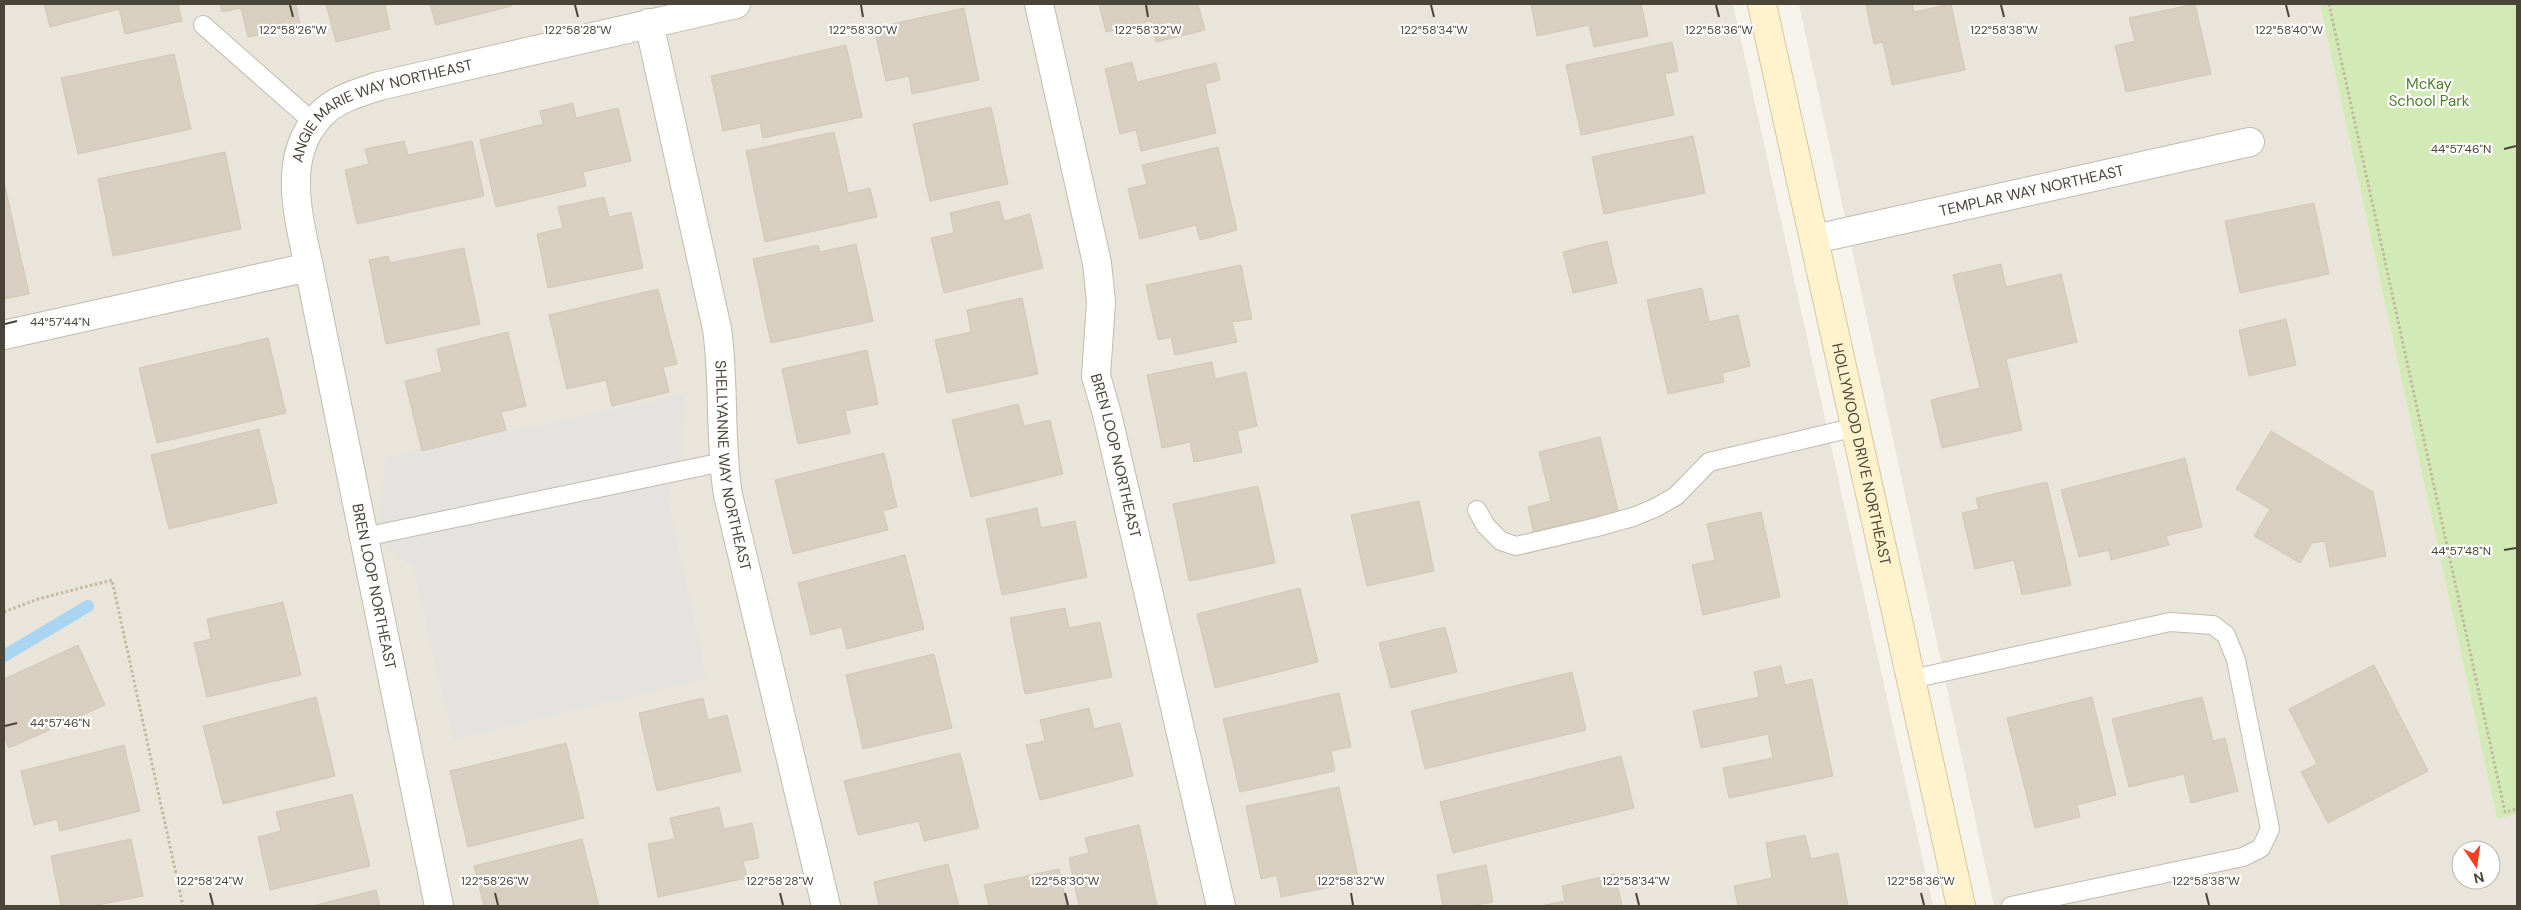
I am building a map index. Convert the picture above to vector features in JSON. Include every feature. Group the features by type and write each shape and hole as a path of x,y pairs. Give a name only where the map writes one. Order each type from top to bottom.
{"street":[{"name":"ANGIE MARIE WAY NORTHEAST","path":"309,267 300,225 295,174 299,148 314,123 335,104 351,95 379,86 736,4"},
{"name":"BREN LOOP NORTHEAST","path":"1039,4 1097,263 1101,302 1096,376 1107,414 1221,906"},
{"name":"HOLLYWOOD DRIVE NORTHEAST","path":"1762,4 1961,906"},
{"name":"SHELLYANNE WAY NORTHEAST","path":"649,24 717,329 723,380 723,462 728,495 826,906"},
{"name":"TEMPLAR WAY NORTHEAST","path":"1815,239 2250,142"},
{"name":"BREN LOOP NORTHEAST","path":"309,267 439,906"},
{"path":"4,335 309,267"}],"lane":[{"path":"203,25 314,123"},
{"path":"1476,510 1486,526 1501,541 1516,546 1597,527 1655,508 1676,496 1709,462 1856,427"},
{"path":"364,537 723,462"},
{"path":"1912,679 2170,622 2213,625 2226,635 2236,660 2270,829 2261,848 2243,857 2010,906"}],"path":[{"path":"2329,4 2505,812 2517,809"},
{"path":"4,612 38,599 112,580 183,906"}],"shaded area":[{"path":"4,4 1733,4 1933,906 4,906"},
{"path":"1799,4 2320,4 2497,819 2517,814 2517,906 1994,906"},
{"path":"685,394 681,462 668,501 707,678 453,740 413,567 385,548 380,513 385,458"}],"green space":[{"name":"McKay School Park","path":"2320,4 2517,4 2517,814 2497,819"}],"building":[{"path":"44,4 178,4 182,21 125,34 119,9 50,27"},
{"path":"220,4 296,4 300,26 248,37 241,8 222,12"},
{"path":"326,4 390,4 385,5 390,29 336,42"},
{"path":"430,4 512,4 512,6 436,25"},
{"path":"1099,4 1198,4 1205,30 1156,42 1151,21 1106,32"},
{"path":"1531,4 1641,4 1648,36 1594,47 1589,25 1537,36"},
{"path":"1866,4 1912,4 1914,12 1951,4 1965,70 1892,85 1883,42 1874,44"},
{"path":"2195,4 2211,74 2126,92 2115,46 2135,41 2129,18"},
{"path":"964,8 979,80 912,94 909,76 886,81 874,28"},
{"path":"1672,42 1678,71 1665,74 1674,115 1581,135 1566,65"},
{"path":"846,45 862,117 763,138 760,123 723,131 711,76"},
{"path":"174,54 191,129 78,154 61,78"},
{"path":"1132,62 1137,82 1216,63 1220,80 1205,84 1216,133 1141,151 1136,130 1120,134 1105,69"},
{"path":"573,103 576,118 618,108 631,161 583,172 586,186 496,207 480,140 543,124 540,111"},
{"path":"991,107 1008,184 930,201 913,124"},
{"path":"834,132 848,193 870,188 877,217 765,242 746,151"},
{"path":"1693,136 1705,193 1604,214 1592,157"},
{"path":"404,141 408,155 472,141 484,196 357,224 345,170 369,164 365,149"},
{"path":"1218,147 1237,230 1200,240 1196,225 1140,239 1128,189 1147,184 1142,165"},
{"path":"225,152 241,229 113,256 98,179"},
{"path":"4,182 29,294 4,299"},
{"path":"604,197 609,217 631,212 643,268 548,288 537,234 563,228 558,207"},
{"path":"999,201 1004,221 1030,214 1043,268 944,293 931,238 954,233 950,213"},
{"path":"2314,203 2329,274 2240,293 2225,221"},
{"path":"1607,241 1617,283 1573,293 1563,252"},
{"path":"856,244 873,321 771,343 753,259 818,245 820,252"},
{"path":"464,248 480,324 386,344 369,260 388,256 390,263"},
{"path":"2001,264 2006,287 2061,274 2077,342 2006,359 2022,430 1942,448 1931,400 1980,388 1953,275"},
{"path":"1241,265 1252,319 1232,322 1237,342 1175,355 1171,337 1158,340 1146,285"},
{"path":"1702,288 1709,322 1738,315 1750,366 1722,373 1724,382 1668,394 1647,300"},
{"path":"658,289 677,364 663,367 669,392 612,406 606,380 567,389 549,315"},
{"path":"1022,298 1038,374 947,393 935,340 971,332 967,310"},
{"path":"2286,319 2296,365 2249,376 2239,330"},
{"path":"508,332 526,406 501,412 506,430 422,451 405,381 442,372 437,349"},
{"path":"268,338 286,413 157,443 139,368"},
{"path":"867,350 878,404 845,411 850,433 798,444 782,369"},
{"path":"1212,362 1215,379 1246,372 1257,426 1237,431 1242,452 1194,462 1190,442 1162,448 1147,375"},
{"path":"1018,404 1024,426 1050,420 1063,474 971,497 952,420"},
{"path":"259,429 277,503 169,529 151,455"},
{"path":"2271,431 2373,492 2386,556 2330,567 2325,541 2312,543 2300,563 2254,536 2270,509 2236,489"},
{"path":"1600,437 1619,514 1534,535 1528,507 1551,501 1539,452"},
{"path":"884,453 897,507 883,511 888,530 793,554 775,480"},
{"path":"2185,458 2202,527 2166,536 2169,545 2111,560 2109,550 2079,557 2061,490"},
{"path":"2047,482 2071,585 2022,595 2014,560 1975,569 1962,513 1979,509 1976,498"},
{"path":"1258,486 1275,563 1189,581 1173,504"},
{"path":"1419,501 1434,571 1367,586 1351,515"},
{"path":"1037,508 1041,528 1075,521 1087,577 1002,595 986,519"},
{"path":"1761,512 1780,597 1703,615 1692,565 1715,560 1707,524"},
{"path":"905,555 924,629 847,649 842,627 811,635 798,583"},
{"path":"1300,588 1318,662 1215,688 1197,614"},
{"path":"283,602 301,675 207,697 194,643 211,639 207,619"},
{"path":"1065,608 1069,628 1100,622 1112,677 1025,694 1010,618"},
{"path":"1445,627 1457,672 1391,688 1379,643"},
{"path":"78,645 105,705 9,748 4,736 4,679"},
{"path":"934,654 952,728 863,749 846,675"},
{"path":"2374,665 2428,771 2328,823 2301,772 2317,764 2289,709"},
{"path":"1781,666 1785,685 1812,679 1833,776 1729,798 1723,768 1773,758 1768,734 1701,748 1693,711 1759,697 1754,672"},
{"path":"1572,672 1586,730 1425,769 1411,711"},
{"path":"1339,693 1351,747 1331,751 1335,771 1240,792 1223,719"},
{"path":"316,697 335,776 223,804 203,726"},
{"path":"2092,697 2116,795 2077,805 2080,817 2035,828 2007,718"},
{"path":"2202,697 2213,741 2225,738 2238,791 2191,803 2184,774 2129,787 2112,719"},
{"path":"703,698 708,720 727,715 741,771 657,791 639,713"},
{"path":"1089,708 1094,729 1120,723 1133,776 1040,800 1026,745 1045,741 1040,720"},
{"path":"566,743 584,818 468,847 450,771"},
{"path":"124,745 140,811 60,831 57,819 34,825 21,771"},
{"path":"960,753 979,828 924,841 919,821 858,835 844,781"},
{"path":"1621,756 1634,808 1453,853 1440,802"},
{"path":"1339,787 1359,881 1281,897 1277,875 1261,879 1246,806"},
{"path":"352,794 370,866 270,890 258,837 281,831 276,812"},
{"path":"719,807 724,829 752,823 759,858 743,861 747,878 658,897 648,844 675,839 670,818"},
{"path":"1139,825 1157,906 1079,906 1069,858 1089,853 1085,838"},
{"path":"1805,835 1811,859 1838,853 1848,906 1738,906 1734,886 1772,878 1766,843"},
{"path":"131,839 143,896 93,906 61,906 51,856"},
{"path":"582,839 599,906 484,906 474,866"},
{"path":"948,864 959,906 879,906 874,882"},
{"path":"1486,865 1493,902 1472,906 1443,906 1437,875"},
{"path":"1059,869 1067,906 989,906 984,885"},
{"path":"1615,874 1622,906 1540,906 1565,901 1562,886"},
{"path":"376,890 380,906 312,906"}],"waterway":[{"path":"4,656 88,606"}]}
